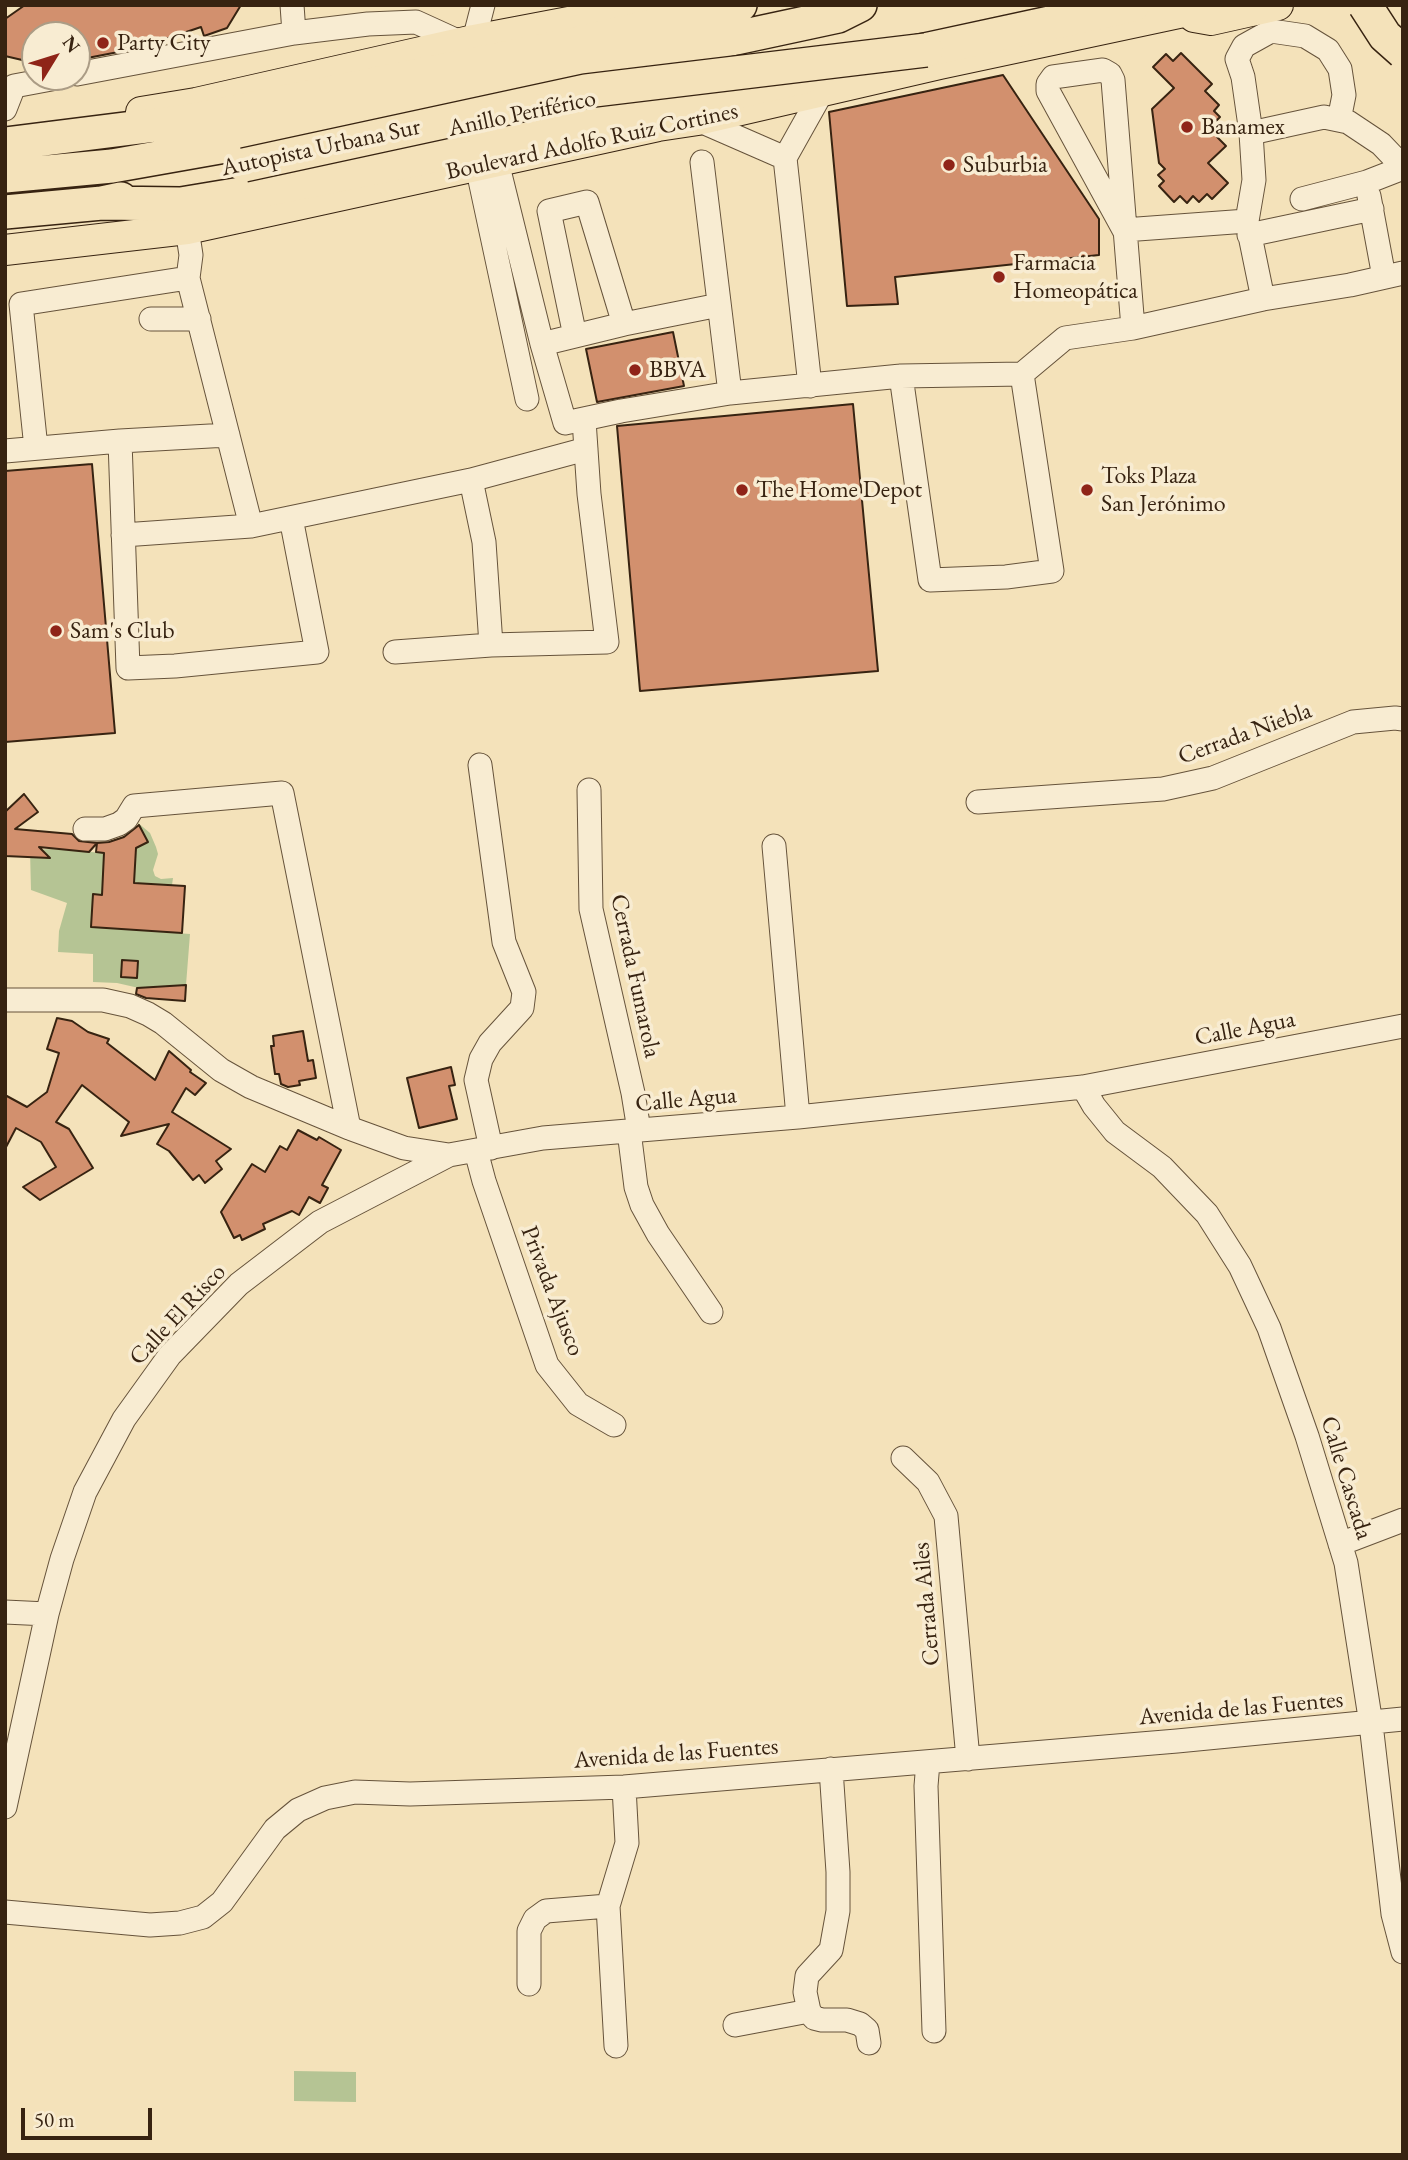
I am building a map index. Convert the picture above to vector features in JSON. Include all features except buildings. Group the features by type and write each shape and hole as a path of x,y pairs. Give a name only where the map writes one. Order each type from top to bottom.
{"highway":[{"path":"5,144 188,121 566,46 740,5"},
{"name":"Anillo Periférico","path":"5,162 57,158 167,141 786,5"},
{"name":"Autopista Urbana Sur","path":"5,176 112,166 265,139 838,16 860,5"},
{"name":"Anillo Periférico","path":"5,212 102,203 1036,5"},
{"path":"102,203 181,204 615,119 1133,5"},
{"path":"1365,10 1385,36 1403,52"},
{"name":"Autopista Urbana Sur","path":"5,198 115,186 244,165 586,91 926,50"}],"main road":[{"path":"5,131 196,103 468,42 658,5"},
{"name":"Boulevard Adolfo Ruiz Cortines","path":"5,250 187,229 658,126 698,120 1177,10 1216,5"},
{"path":"1177,10 1212,20 1278,5"},
{"path":"1365,10 1403,39"}],"street":[{"path":"292,5 294,33"},
{"path":"91,71 294,33 368,23 416,22 468,42 482,5"},
{"path":"1365,10 1384,50 1403,67"},
{"path":"1263,299 1248,228 1254,180 1251,133 1243,77 1237,59 1244,46 1271,31 1305,36 1328,50 1340,69 1344,95 1339,120"},
{"path":"1124,230 1048,91 1048,84 1053,77 1103,70 1110,74 1113,80 1133,328"},
{"path":"5,109 13,86 21,85"},
{"path":"810,386 785,158 822,92"},
{"path":"1251,133 1324,117 1348,122 1381,144 1403,168 1367,182 1302,199"},
{"path":"698,120 785,158"},
{"path":"702,162 730,393"},
{"path":"487,164 565,424 621,411 730,393 901,376 1022,374 1065,338 1133,328 1263,299 1393,275 1372,209 1367,182"},
{"path":"487,164 527,399"},
{"path":"575,335 550,211 587,202 624,324"},
{"path":"1124,230 1248,228 1372,209"},
{"path":"187,229 191,255 188,278 251,526"},
{"path":"36,448 21,304 188,278"},
{"path":"542,344 719,305"},
{"path":"151,319 199,319"},
{"path":"901,376 930,580 1006,577 1052,570 1022,374"},
{"path":"395,652 491,645 607,642 593,534 584,420"},
{"path":"5,451 228,435"},
{"path":"120,441 128,668 317,652 291,517"},
{"path":"123,535 251,526 471,480 586,449"},
{"path":"471,480 484,542 491,645"},
{"name":"Cerrada Niebla","path":"978,802 1163,789 1213,778 1353,722 1403,719"},
{"name":"Privada Ajusco","path":"480,765 504,942 524,992 522,1008 490,1043 481,1059 476,1080 484,1150 484,1181 547,1365 578,1404 614,1425"},
{"name":"Cerrada Fumarola","path":"589,790 591,909 633,1093 636,1187 642,1205 658,1234 711,1312"},
{"path":"85,829 105,829 119,824 126,819 134,806 282,793 349,1128"},
{"path":"774,846 798,1117"},
{"name":"Calle Agua","path":"5,1000 103,1000 130,1006 163,1023 195,1050 251,1087 404,1148 449,1155 543,1138 798,1117 1083,1087 1403,1026"},
{"name":"Calle Cascada","path":"1083,1087 1115,1132 1161,1167 1207,1214 1240,1266 1269,1328 1307,1436 1346,1563 1403,1952"},
{"name":"Calle El Risco","path":"5,1807 47,1614 62,1559 85,1492 124,1419 170,1355 239,1284 320,1222 449,1155"},
{"name":"Cerrada Ailes","path":"903,1458 928,1482 946,1516 968,1759"},
{"path":"1340,1544 1403,1520"},
{"path":"5,1612 47,1614"},
{"name":"Avenida de las Fuentes","path":"5,1912 150,1925 180,1923 203,1917 222,1902 275,1829 298,1810 325,1798 355,1792 410,1794 624,1787 1371,1724 1403,1719"},
{"path":"928,1762 926,1786 934,2031"},
{"path":"831,1769 838,1911 831,1950 807,1976 805,1992 809,2011 814,2018 847,2020 860,2024 867,2030 869,2043"},
{"path":"616,2046 608,1906 627,1843 624,1787"},
{"path":"529,1984 529,1931 535,1919 546,1911 608,1906"},
{"path":"735,2025 809,2011"}],"green space":[{"path":"137,822 150,833 156,847 158,854 153,870 155,876 161,879 173,878 172,885 133,897 119,858 147,842"},
{"path":"30,850 104,853 102,895 93,894 92,927 190,934 186,985 139,988 117,983 93,982 93,954 58,952 59,931 67,903 31,890"},
{"path":"294,2071 356,2072 356,2102 294,2101"}],"place":[{"name":"Party City","path":"103,43"},
{"name":"Banamex","path":"1187,127"},
{"name":"Suburbia","path":"949,165"},
{"name":"Farmacia Homeopática","path":"999,277"},
{"name":"BBVA","path":"635,370"},
{"name":"The Home Depot","path":"742,490"},
{"name":"Toks Plaza San Jerónimo","path":"1087,490"},
{"name":"Sam's Club","path":"56,631"}]}
